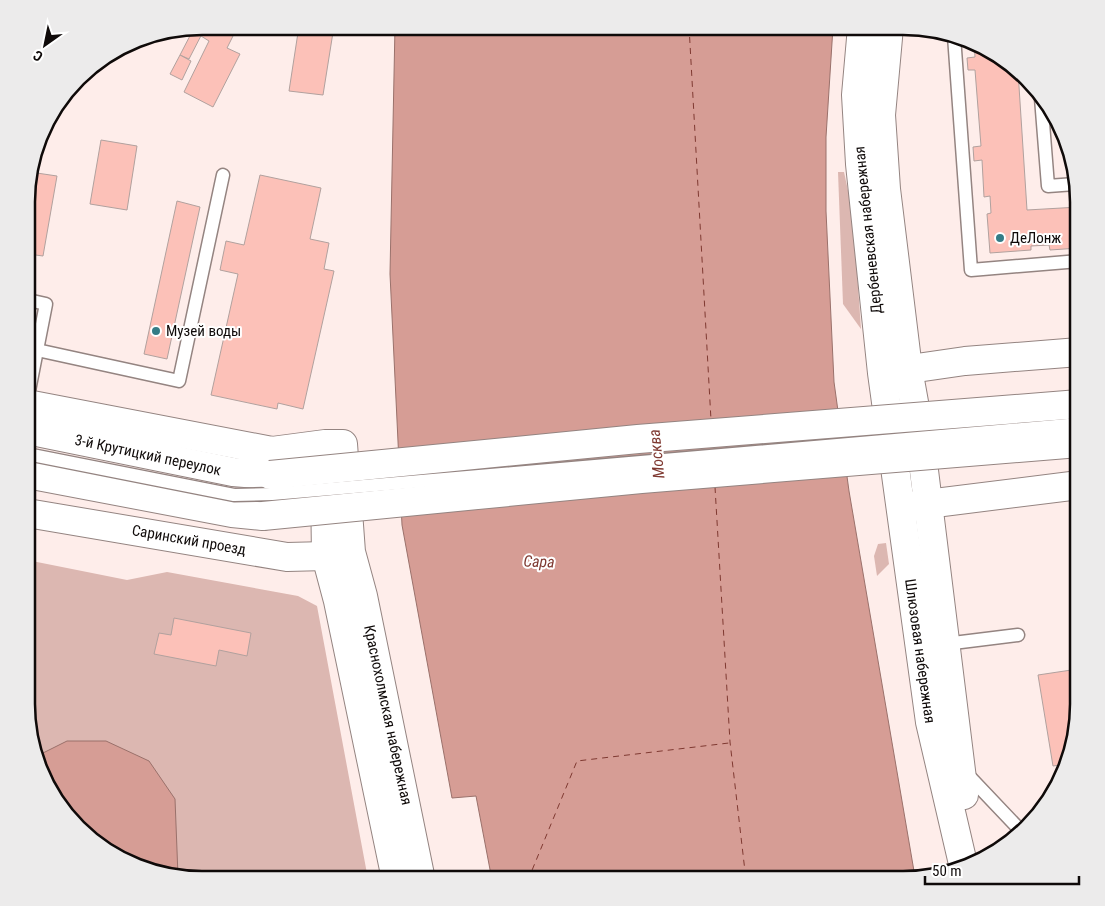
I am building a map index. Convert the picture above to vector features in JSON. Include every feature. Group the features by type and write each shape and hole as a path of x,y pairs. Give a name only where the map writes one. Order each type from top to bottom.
{"main road":[{"name":"Дербеневская набережная","path":"861,35 856,95 860,164 895,371 919,430"},
{"name":"Дербеневская набережная","path":"888,35 881,116 895,371 890,432"},
{"path":"895,371 1070,353"},
{"path":"35,404 272,451 334,444 338,554"},
{"name":"3-й Крутицкий переулок","path":"35,432 233,472 270,474 638,439 1070,405"},
{"name":"Шлюзовая набережная","path":"919,430 959,764 975,855"},
{"name":"Шлюзовая набережная","path":"890,432 930,722 962,860"},
{"path":"35,476 232,513 263,516 641,479 1070,444"},
{"path":"900,508 1070,486"},
{"name":"Саринский проезд","path":"35,514 282,556 338,554"},
{"name":"Краснохолмская набережная","path":"338,554 338,601 394,871"},
{"name":"Краснохолмская набережная","path":"338,554 363,596 420,871"}],"lane":[{"path":"955,44 971,270 1070,262"},
{"path":"1042,109 1048,186 1069,184"},
{"path":"37,350 179,381 224,175"},
{"path":"35,302 46,304 35,360"},
{"path":"35,456 234,495 272,494 1070,425"},
{"path":"945,644 1018,635"},
{"path":"959,764 1016,826"}],"shaded area":[{"path":"838,172 844,172 853,214 861,329 843,304"},
{"path":"886,543 889,564 877,576 874,556 878,544"},
{"path":"35,562 127,580 167,572 298,596 317,606 367,871 191,871 170,868 128,854 109,843 84,822 70,806 52,778 38,736 35,715"}],"water":[{"path":"395,35 832,35 826,137 826,211 834,382 849,491 914,871 490,871 476,796 452,798 402,525 390,274"},
{"path":"67,741 106,741 149,761 175,799 178,869 148,862 128,854 100,836 84,822 63,797 52,778 43,753"}],"building":[{"path":"190,35 201,35 189,59 180,55"},
{"path":"234,35 227,48 240,54 213,107 184,92 209,41 201,36"},
{"path":"298,35 333,35 323,95 289,91"},
{"path":"975,51 1005,70 1019,82 1027,210 1070,208 1070,249 1050,250 1049,245 1031,246 1031,250 990,253 987,214 991,213 990,196 984,197 982,160 974,161 973,147 981,146 975,70 968,70 967,58 975,57"},
{"path":"180,55 191,61 182,80 170,74"},
{"path":"101,140 137,146 127,210 90,204"},
{"path":"38,173 57,176 43,256 35,255 35,202"},
{"path":"260,175 321,188 310,239 329,243 324,269 334,271 303,409 278,403 277,409 211,395 238,274 220,270 226,241 244,245"},
{"path":"177,201 200,207 167,359 144,354"},
{"path":"174,618 251,633 247,656 219,650 216,666 154,654 159,633 171,635"},
{"path":"1070,670 1070,715 1067,736 1058,765 1053,766 1038,675"}],"ferry route":[{"path":"690,35 711,420"},
{"path":"715,487 730,742 745,871"},
{"path":"532,871 577,761 729,743"}],"tram line":[{"path":"35,450 235,489 271,488 1070,419"},
{"path":"35,461 234,500 266,502 1070,432"}],"place":[{"name":"ДеЛонж","path":"1000,238"},
{"name":"Музей воды","path":"156,331"}],"water label":[{"name":"Москва","path":"656,454"},
{"name":"Сара","path":"539,561"}]}
